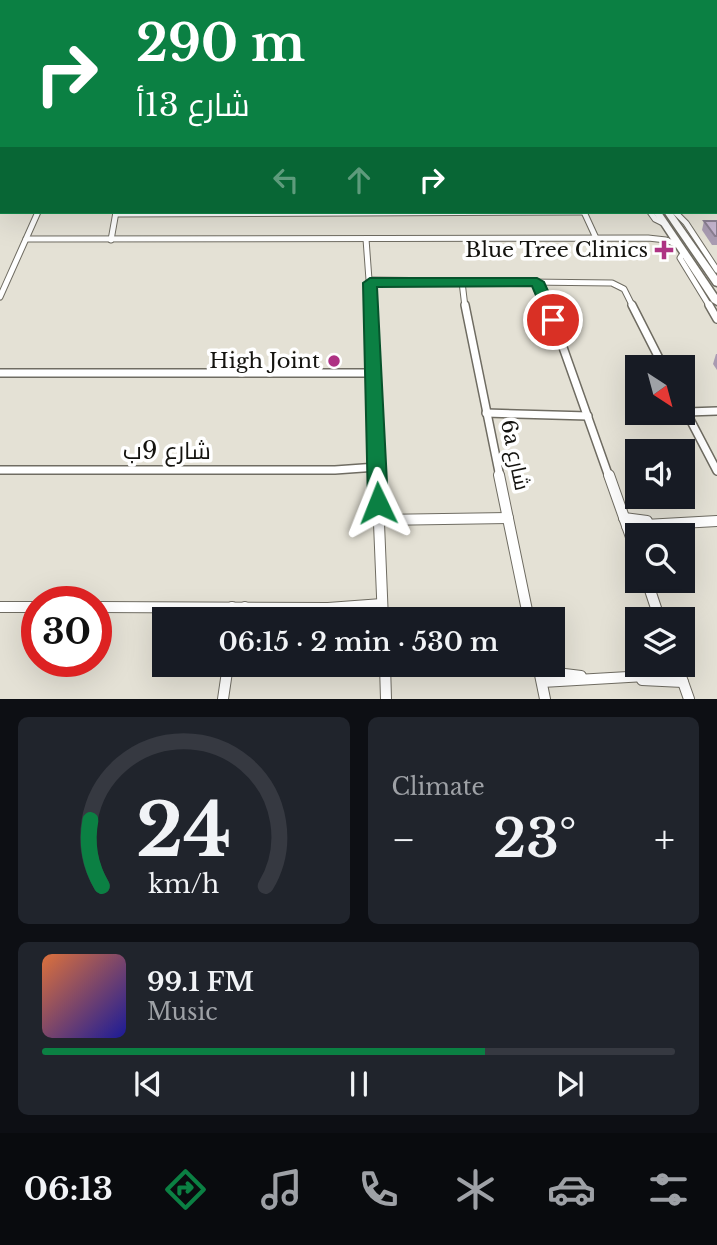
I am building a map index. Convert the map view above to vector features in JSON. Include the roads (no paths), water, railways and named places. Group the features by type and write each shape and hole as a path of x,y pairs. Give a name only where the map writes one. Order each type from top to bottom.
{"main road":[{"path":"658,214 717,302"},
{"path":"669,214 717,283"}],"street":[{"path":"0,297 37,214"},
{"path":"108,240 116,214 350,214"},
{"path":"585,214 598,237"},
{"path":"648,238 664,234 667,227 651,214"},
{"path":"677,214 717,270"},
{"path":"25,241 598,237 666,240 682,249 681,258 717,319"},
{"path":"369,239 383,607"},
{"path":"370,281 605,281 624,289 657,355"},
{"name":"6a شارع","path":"459,282 526,607"},
{"path":"540,282 626,522 717,523"},
{"path":"3,374 373,375"},
{"path":"695,409 717,411"},
{"path":"487,415 587,413"},
{"path":"694,425 717,471"},
{"name":"شارع 9ب","path":"0,470 377,470"},
{"path":"379,520 508,518"},
{"path":"0,607 21,607"},
{"path":"112,607 152,607"},
{"path":"565,675 638,677"},
{"path":"223,699 226,677"},
{"path":"385,677 386,699"},
{"path":"541,677 545,699"},
{"path":"681,677 689,699"}],"place":[{"name":"Blue Tree Clinics","path":"664,250"},
{"name":"High Joint","path":"334,361"}]}
